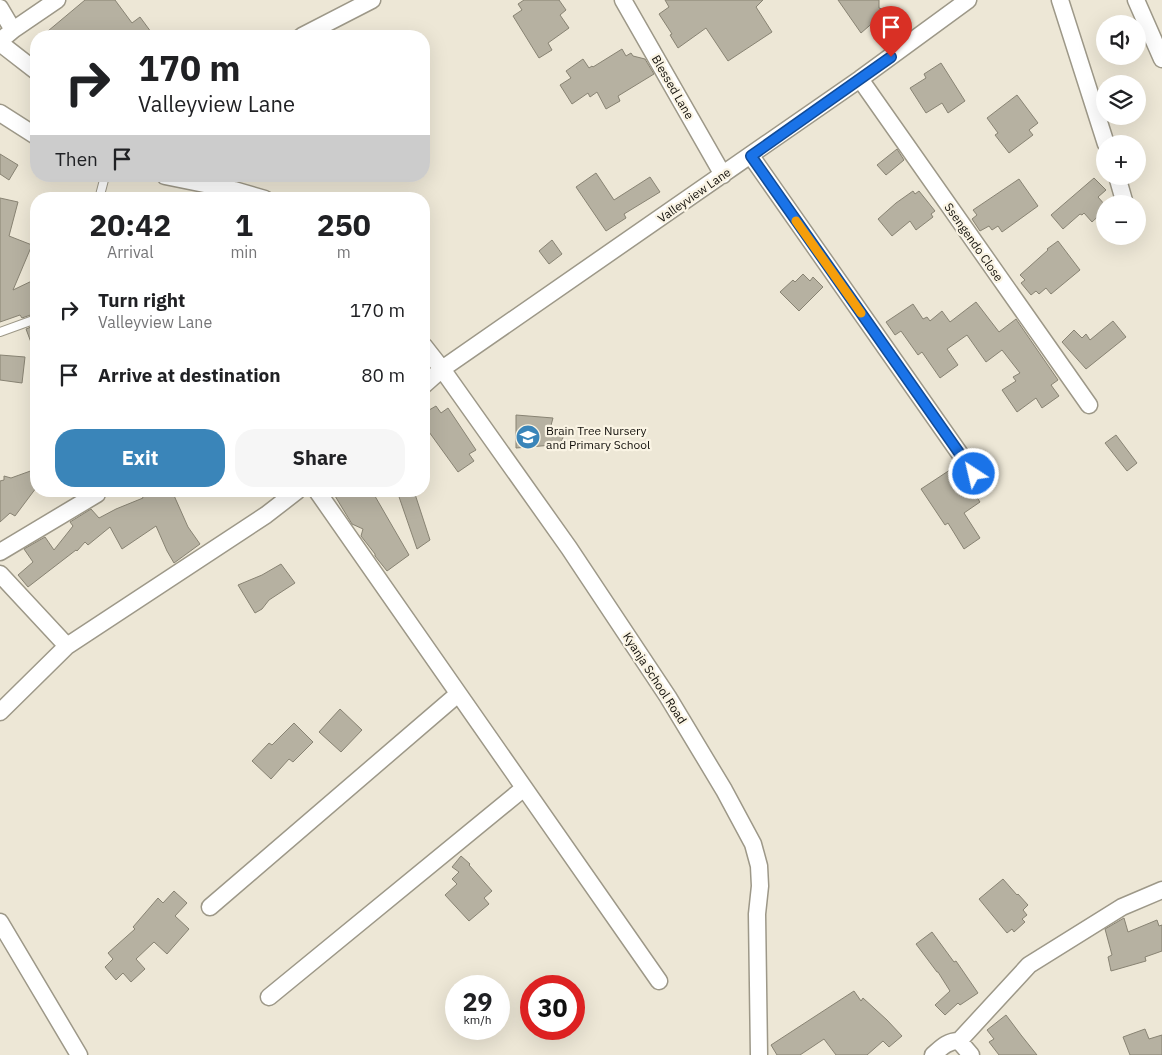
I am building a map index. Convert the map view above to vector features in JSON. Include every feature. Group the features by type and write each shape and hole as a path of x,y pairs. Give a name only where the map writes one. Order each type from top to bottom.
{"street":[{"path":"4,38 57,0"},
{"path":"314,30 372,0"},
{"name":"Blessed Lane","path":"623,0 723,175"},
{"name":"Valleyview Lane","path":"430,380 442,369 860,80 968,0"},
{"path":"1060,0 1103,135"},
{"path":"1136,0 1162,59"},
{"path":"0,8 4,38 30,65"},
{"name":"Ssengendo Close","path":"860,80 1089,405"},
{"path":"0,113 30,132"},
{"path":"751,156 974,474"},
{"path":"195,182 241,192"},
{"name":"Kyanja School Road","path":"430,354 569,548 668,697 724,790 753,844 760,886 757,914 759,1055"},
{"path":"0,552 91,497"},
{"path":"0,712 66,646 266,515 289,497"},
{"path":"321,497 659,981"},
{"path":"0,574 66,646"},
{"path":"210,907 458,694"},
{"path":"269,998 524,788"},
{"path":"933,1055 947,1043 959,1041 1029,965 1122,908 1162,890"},
{"path":"0,922 79,1055"},
{"path":"959,1041 971,1055"}],"lane":[{"path":"0,332 30,321"}],"building":[{"path":"85,0 115,0 132,23 140,17 150,30 49,30"},
{"path":"524,0 559,0 566,10 560,15 569,28 548,43 552,50 539,58 513,16 522,10 518,4"},
{"path":"665,0 763,0 756,7 772,32 728,61 706,28 678,48 670,35 672,34 659,14 669,7"},
{"path":"838,0 879,0 879,8 882,9 878,20 861,33"},
{"path":"622,49 626,56 631,53 633,56 645,59 654,74 618,96 620,101 606,109 597,92 590,97 588,93 572,104 560,85 571,78 566,71 583,59 589,68 593,67"},
{"path":"941,63 965,101 948,113 942,103 926,113 910,88 926,78 924,74"},
{"path":"1017,95 1038,123 1029,130 1033,135 1009,153 995,135 998,133 987,118"},
{"path":"897,149 904,160 886,175 877,165"},
{"path":"0,154 18,165 9,180 0,174"},
{"path":"596,173 614,200 650,177 660,192 624,214 626,218 606,231 576,187"},
{"path":"1094,178 1096,185 1101,185 1106,190 1100,195 1096,195 1096,218 1092,222 1084,213 1080,214 1063,229 1051,215"},
{"path":"1019,179 1038,206 1002,232 998,226 992,230 989,226 980,231 972,219 977,215 973,210"},
{"path":"913,191 915,194 919,191 935,211 931,214 933,217 916,230 910,221 892,236 878,219"},
{"path":"0,198 18,202 9,236 30,244 30,250 13,290 30,282 30,315 22,318 20,315 0,322"},
{"path":"552,240 562,254 549,264 539,251"},
{"path":"1058,241 1080,270 1051,294 1046,288 1039,294 1036,291 1031,295 1021,283 1025,280 1020,275"},
{"path":"803,274 810,281 813,277 823,287 799,311 780,292"},
{"path":"976,302 999,332 1016,319 1058,380 1051,385 1059,396 1042,408 1036,398 1017,412 1002,390 1016,381 1013,377 1020,373 1002,350 986,362 967,335 947,349 958,365 940,378 922,352 918,355 901,331 895,335 886,322 913,304 923,319 927,317 930,321 942,311 950,322"},
{"path":"1113,321 1126,337 1086,369 1062,342 1074,330 1082,338 1086,334 1090,340"},
{"path":"30,327 30,340 26,329"},
{"path":"0,355 25,357 22,383 0,380"},
{"path":"436,406 441,413 448,408 476,450 469,454 474,461 458,472 430,433 430,410"},
{"path":"516,415 553,418 550,429 564,434 560,447 553,445 516,448"},
{"path":"1116,435 1137,463 1127,471 1105,443"},
{"path":"956,466 980,502 964,513 980,538 964,549 948,523 945,525 921,489"},
{"path":"30,471 30,496 15,516 10,513 0,522 0,481 4,480 4,476 11,478"},
{"path":"175,497 188,527 200,544 174,563 156,526 122,549 110,527 88,545 85,542 77,551 28,587 18,575 33,562 24,549 45,537 54,550 73,526 70,522 91,509 99,518 143,498"},
{"path":"336,497 375,497 409,555 387,571 361,536 363,529 352,524"},
{"path":"399,497 416,497 430,540 417,549"},
{"path":"281,564 295,583 269,600 262,609 255,613 238,585 262,575"},
{"path":"340,709 362,730 341,752 319,732"},
{"path":"294,723 313,742 293,762 289,759 271,779 252,761 269,743 272,745"},
{"path":"461,856 492,891 484,898 489,904 469,921 445,895 457,884 452,879 459,872 452,867"},
{"path":"1003,879 1028,905 1023,910 1027,915 1022,919 1025,922 1014,932 1012,929 1007,933 979,899"},
{"path":"174,891 187,903 175,916 189,929 167,954 154,942 136,959 145,969 131,982 123,973 116,980 105,967 113,959 108,953 135,929 133,927 158,898 163,903"},
{"path":"1124,918 1128,932 1157,920 1159,926 1162,925 1162,951 1145,957 1146,961 1111,971 1108,957 1112,955 1105,929"},
{"path":"932,932 954,962 956,961 978,993 960,1005 958,1003 945,1015 935,1005 950,991 916,944"},
{"path":"854,991 861,1001 863,998 902,1036 889,1047 883,1041 867,1055 836,1055 824,1039 800,1055 777,1055 771,1045"},
{"path":"1006,1015 1037,1055 999,1055 989,1042 994,1039 987,1030"},
{"path":"1145,1029 1149,1039 1162,1035 1162,1055 1130,1055 1123,1037"}],"slow traffic":[{"path":"796,221 861,313"}],"place":[{"name":"Brain Tree Nursery and Primary School","path":"528,437"}],"route":[{"path":"891,57 751,156 974,474"}]}
